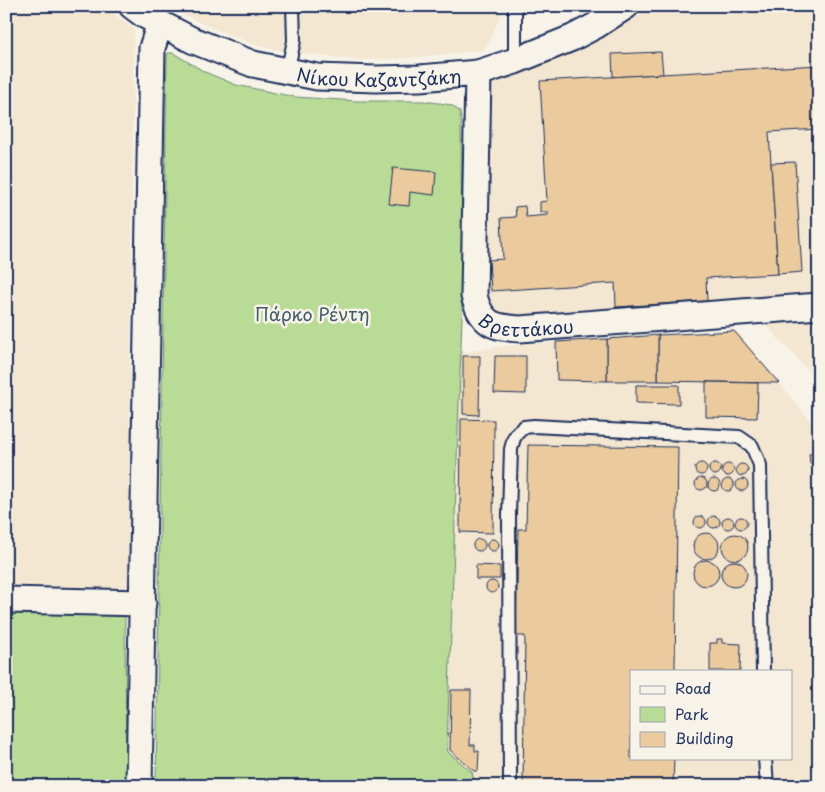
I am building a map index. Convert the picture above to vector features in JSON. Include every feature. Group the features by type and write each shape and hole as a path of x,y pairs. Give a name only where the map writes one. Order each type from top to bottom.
{"street":[{"name":"Νίκου Καζαντζάκη","path":"132,6 144,15 192,40 254,64 317,77 357,79 420,78 478,73 548,48 595,26 626,6"},
{"path":"139,786 152,48 160,23"},
{"name":"Βρεττάκου","path":"478,73 474,296 477,309 489,324 498,327 520,329 819,306"},
{"path":"6,600 142,603"}],"lane":[{"path":"287,72 294,41 293,6"},
{"path":"515,6 515,61"},
{"path":"510,786 509,515 511,450 514,438 524,427 739,437 752,446 760,464 764,670"},
{"path":"766,760 767,786"}],"shaded area":[{"path":"6,6 104,6 134,29 128,591 6,590"},
{"path":"165,6 505,6 488,44 482,50 411,58 360,60 286,52 255,45 205,25"},
{"path":"552,6 599,6 584,13 572,13"},
{"path":"654,6 819,6 819,383 758,316 497,319 482,288 488,82 577,50"},
{"path":"737,332 819,431 819,786 475,786 472,772 448,752 447,747 461,353 502,346"}],"green space":[{"name":"Πάρκο Ρέντη","path":"168,53 173,53 205,72 236,85 295,97 357,101 423,101 453,106 460,112 462,317 447,747 448,752 472,772 475,786 156,786"},
{"path":"6,609 125,610 126,786 6,786"}],"building":[{"path":"661,52 663,74 613,77 612,54"},
{"path":"819,65 819,129 769,132 778,274 706,278 707,301 616,307 615,283 491,291 489,260 503,259 501,218 516,217 515,207 525,206 526,217 548,215 548,212 540,212 540,202 547,201 540,81"},
{"path":"795,162 802,272 778,274 771,163"},
{"path":"393,168 436,172 434,195 410,192 409,206 389,204"},
{"path":"734,331 779,383 658,381 658,335"},
{"path":"658,335 658,381 607,381 607,339"},
{"path":"607,339 607,381 557,380 556,342"},
{"path":"463,356 480,356 479,415 463,414"},
{"path":"495,356 526,356 526,394 494,393"},
{"path":"706,382 758,383 757,418 706,417"},
{"path":"636,385 679,385 679,404 636,403"},
{"path":"461,419 494,420 493,533 460,532"},
{"path":"528,445 678,447 675,670 630,670 630,760 674,760 673,786 523,786 525,636 516,636 518,529 526,529"},
{"path":"809,454 819,454 819,463 810,464"},
{"path":"703,463 706,464 706,474 699,475 696,474 695,467 696,464"},
{"path":"717,463 720,464 720,474 713,475 710,474 709,467 710,464"},
{"path":"730,464 733,465 733,475 726,476 723,475 722,468 723,465"},
{"path":"744,464 747,465 747,475 740,476 737,475 736,468 737,465"},
{"path":"703,478 706,479 706,489 699,490 696,489 695,482 696,479"},
{"path":"716,479 719,480 719,490 712,491 709,490 708,483 709,480"},
{"path":"730,479 733,480 733,490 726,491 723,490 722,483 723,480"},
{"path":"744,479 747,480 747,490 740,491 737,490 736,483 737,480"},
{"path":"702,516 705,517 705,527 698,528 695,527 694,520 695,517"},
{"path":"716,516 719,517 719,527 712,528 709,527 708,520 709,517"},
{"path":"730,517 733,518 733,528 726,529 723,528 722,521 723,518"},
{"path":"743,517 746,518 746,528 739,529 736,528 735,521 736,518"},
{"path":"706,533 715,537 719,546 715,555 706,559 697,555 693,546 697,537"},
{"path":"735,534 744,538 748,547 744,556 735,560 726,556 722,547 726,538"},
{"path":"481,539 484,540 484,550 477,551 474,550 473,543 474,540"},
{"path":"495,539 498,540 498,550 491,551 488,550 487,543 488,540"},
{"path":"706,560 715,564 719,573 715,582 706,586 697,582 693,573 697,564"},
{"path":"734,561 743,565 747,574 743,583 734,587 725,583 721,574 725,565"},
{"path":"476,565 500,566 500,579 476,579"},
{"path":"494,581 497,582 497,592 490,593 487,592 486,585 487,582"},
{"path":"717,639 722,639 722,643 741,644 740,670 710,670 710,643 717,643"},
{"path":"819,659 819,756 818,756"},
{"path":"451,690 471,690 470,745 475,745 475,751 479,751 478,771 474,771 450,750"}]}
